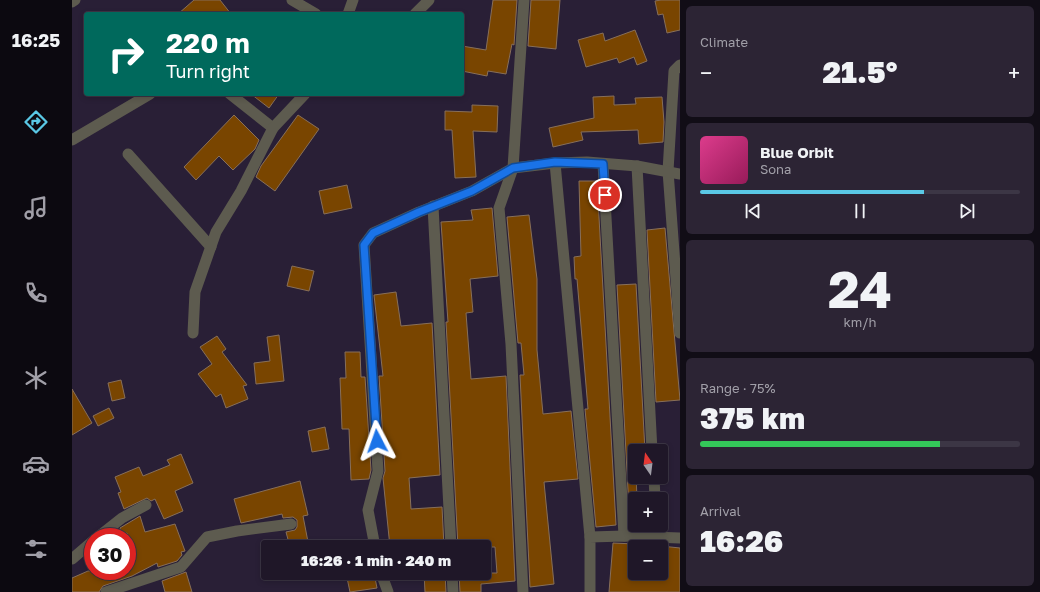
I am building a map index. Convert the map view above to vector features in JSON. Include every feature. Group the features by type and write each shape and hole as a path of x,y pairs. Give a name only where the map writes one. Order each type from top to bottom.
{"street":[{"path":"292,0 313,12"},
{"path":"349,12 353,0"},
{"path":"417,12 429,0"},
{"path":"523,592 511,344 499,208 513,168 524,0"},
{"path":"680,65 674,71 668,171 680,333"},
{"path":"72,140 147,96"},
{"path":"233,96 273,128"},
{"path":"193,333 195,292 216,232 241,191 273,128 303,96"},
{"path":"128,154 211,247"},
{"path":"555,162 590,537 590,592"},
{"path":"374,540 368,510 378,471 364,245 373,233 433,206 472,191 513,168 555,162 636,166 680,174"},
{"path":"603,164 624,536"},
{"path":"636,166 652,444"},
{"path":"433,206 451,540"},
{"path":"109,528 122,518 146,505"},
{"path":"106,592 181,567 207,537 237,531 291,524"},
{"path":"657,532 657,538"},
{"path":"590,537 624,536 680,538"},
{"path":"72,559 84,549"},
{"path":"384,580 388,592"},
{"path":"452,580 453,592"}],"building":[{"path":"194,0 220,0 229,12 180,12"},
{"path":"493,0 517,0 514,45 512,44 506,74 488,71 487,76 464,71 464,46 486,50"},
{"path":"531,0 560,0 556,49 528,46"},
{"path":"680,0 680,30 667,33 663,14 658,15 655,1"},
{"path":"635,30 647,61 637,65 634,57 619,63 617,58 586,67 578,40 603,33 605,41"},
{"path":"254,96 278,96 269,108"},
{"path":"614,96 614,105 636,104 635,98 662,97 664,122 663,142 639,144 638,130 581,132 583,140 553,147 549,128 594,118 593,97"},
{"path":"472,105 498,106 497,132 473,131 476,177 455,178 452,130 445,130 445,111 472,112"},
{"path":"234,115 259,140 255,149 233,170 219,156 196,180 184,167"},
{"path":"298,115 319,129 275,191 256,177 261,166"},
{"path":"579,181 597,181 616,525 596,527 585,409 588,409 577,279 575,279 574,257 581,256"},
{"path":"347,185 352,208 324,214 319,191"},
{"path":"492,208 498,276 470,279 473,312 466,313 471,379 506,376 515,581 481,584 481,592 460,592 459,580 491,580 491,573 497,573 495,547 491,547 491,540 458,540 446,322 448,322 441,222 473,220 471,210"},
{"path":"529,215 537,279 537,350 543,414 571,411 578,479 544,482 554,584 530,587 520,375 524,375 521,343 518,343 507,217"},
{"path":"665,228 680,400 656,402 647,230"},
{"path":"292,266 314,271 309,291 287,286"},
{"path":"636,284 645,444 628,444 628,484 636,484 637,492 628,492 617,285"},
{"path":"396,292 401,326 432,323 440,475 409,478 411,509 442,507 444,540 389,540 383,478 385,471 379,376 383,376 374,295"},
{"path":"279,335 284,381 256,384 254,363 270,361 267,337"},
{"path":"217,336 226,349 222,352 247,385 243,386 248,399 226,408 221,394 216,397 198,374 212,364 200,347"},
{"path":"345,352 360,352 361,377 365,377 371,470 369,479 351,480 349,429 342,429 340,378 346,378"},
{"path":"121,380 125,398 112,401 108,383"},
{"path":"72,389 92,423 72,435"},
{"path":"109,408 114,418 98,426 93,416"},
{"path":"325,427 329,449 312,452 308,431"},
{"path":"181,454 193,483 175,491 183,511 164,519 155,499 151,501 147,498 124,509 118,493 121,492 115,477 139,467 143,476 170,465 167,460"},
{"path":"300,481 308,515 303,516 308,540 288,540 286,532 295,530 297,527 297,520 293,517 283,518 282,514 241,523 234,499"},
{"path":"140,516 145,532 175,524 185,551 181,552 182,555 177,561 158,567 157,563 136,574 136,528 120,528"},
{"path":"613,543 628,544 628,580 668,580 668,547 680,548 680,592 609,592"},
{"path":"186,572 192,592 165,592 162,581"},
{"path":"84,573 84,580 120,580 103,586 99,592 72,592 72,578"},
{"path":"347,580 375,580 377,588 350,592"},
{"path":"424,580 445,580 446,592 425,592"}],"route":[{"path":"377,441 364,245 373,233 419,212 472,191 513,168 555,162 587,162 603,164 605,195"}]}
